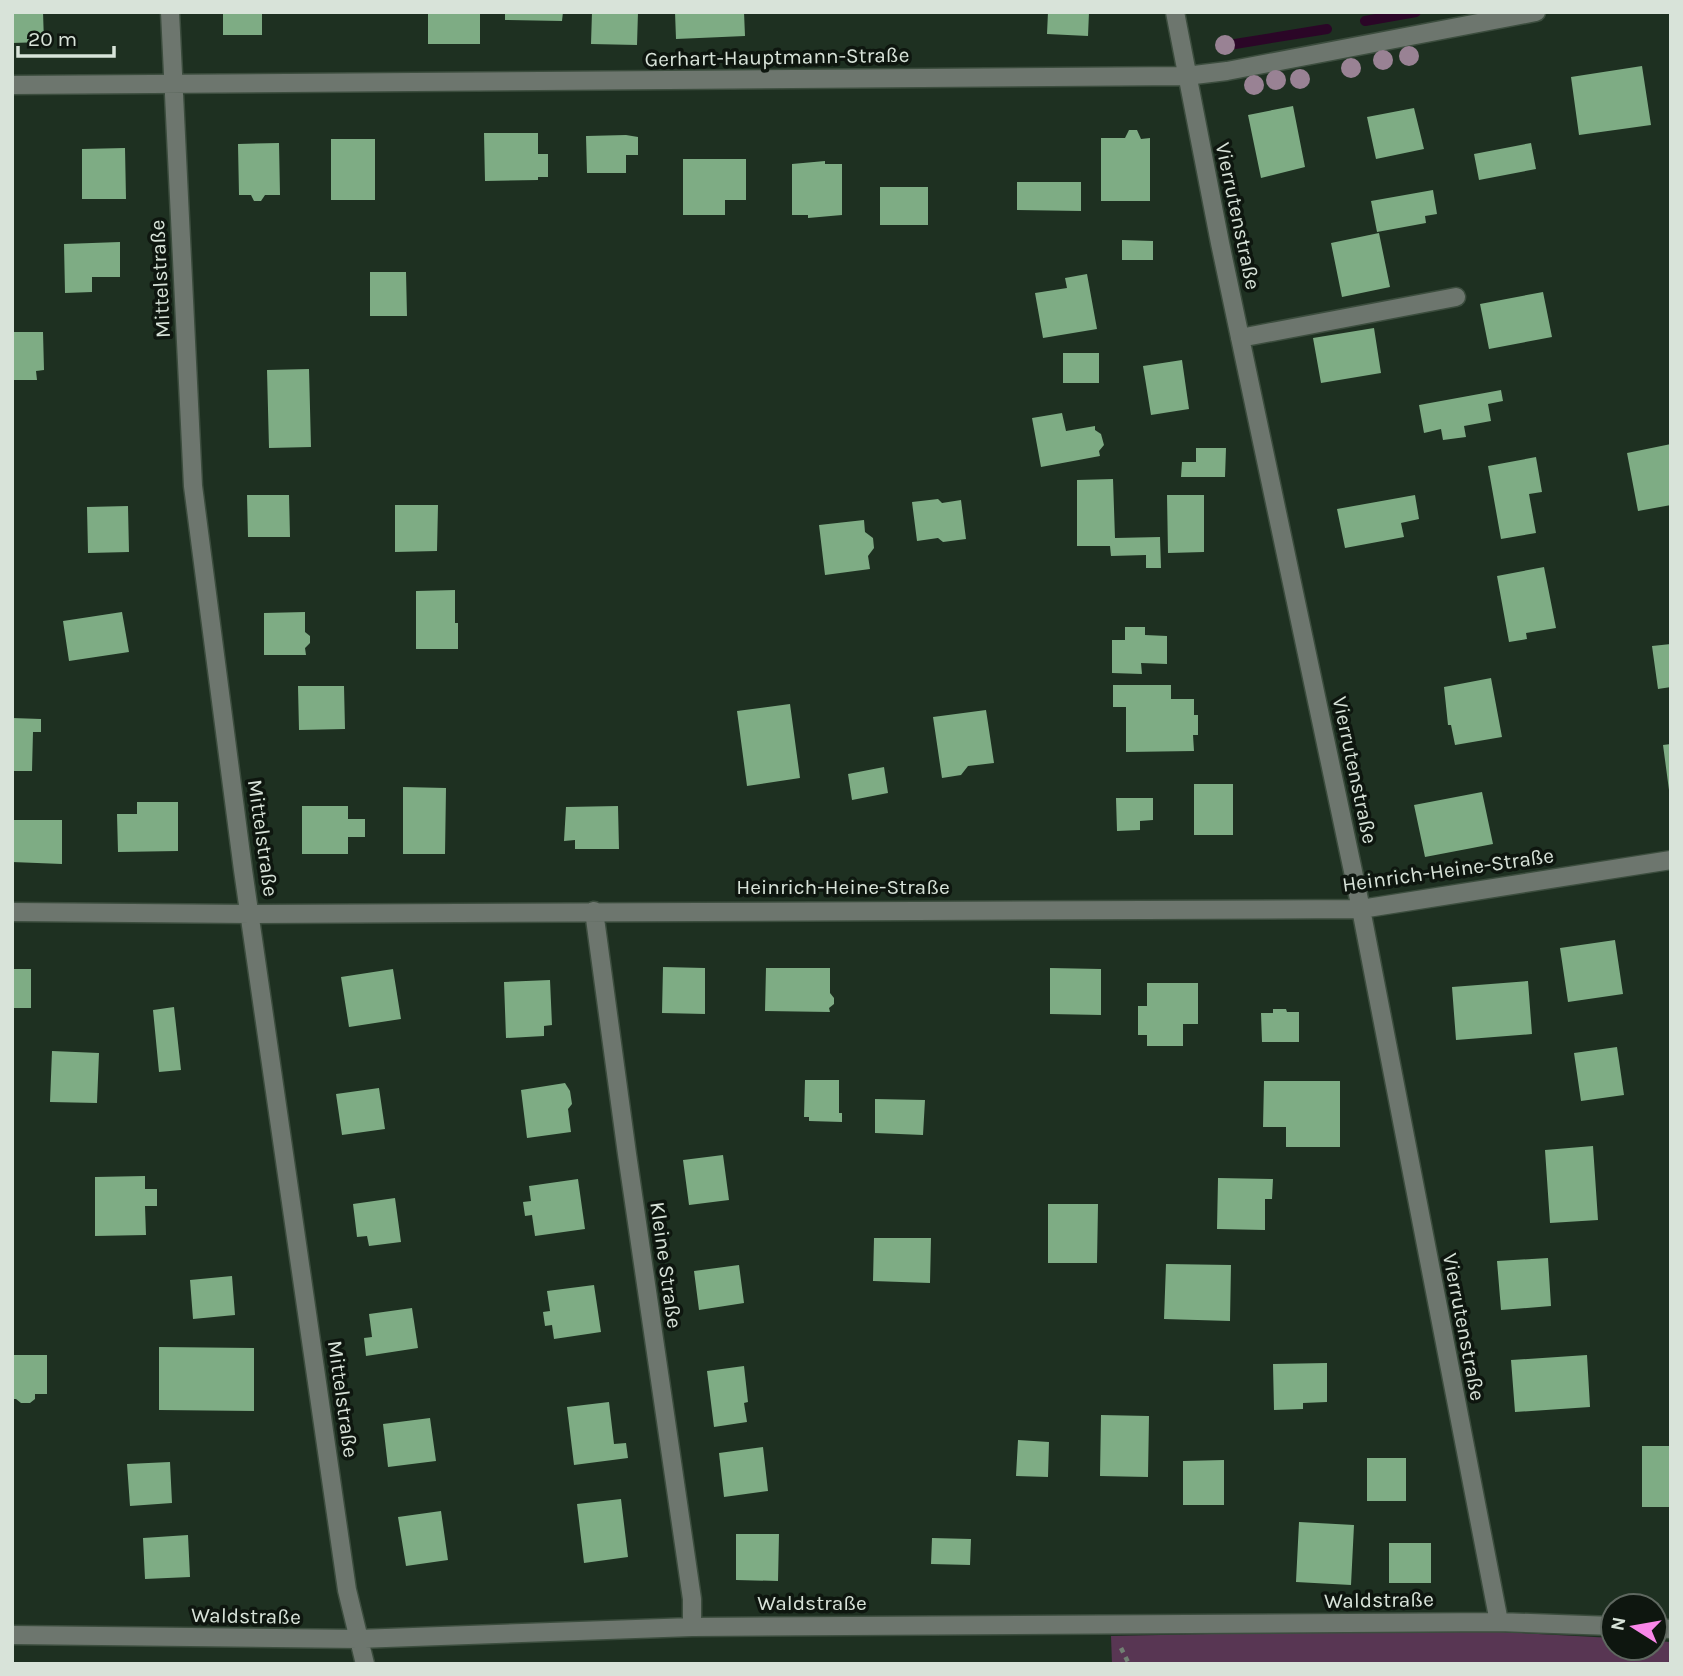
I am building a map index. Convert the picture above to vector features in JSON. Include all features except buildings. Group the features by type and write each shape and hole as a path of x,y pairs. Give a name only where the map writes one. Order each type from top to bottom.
{"street":[{"name":"Mittelstraße","path":"170,12 193,486 243,870 347,1590 365,1664"},
{"name":"Vierrutenstraße","path":"1175,12 1240,338 1361,909 1499,1622"},
{"name":"Gerhart-Hauptmann-Straße","path":"12,85 1186,76 1536,12"},
{"path":"1240,338 1455,297"},
{"name":"Heinrich-Heine-Straße","path":"12,912 251,914 1361,909 1671,862"},
{"name":"Kleine Straße","path":"594,911 692,1599 692,1627"},
{"name":"Waldstraße","path":"12,1635 358,1639 692,1627 1499,1622 1599,1626"}],"shaded area":[{"path":"1501,1632 1599,1637 1599,1662 1669,1662 1671,1642 1671,1664 1112,1664 1111,1636"}],"waterway":[{"path":"1365,21 1416,12"},
{"path":"1235,44 1327,29"}]}
